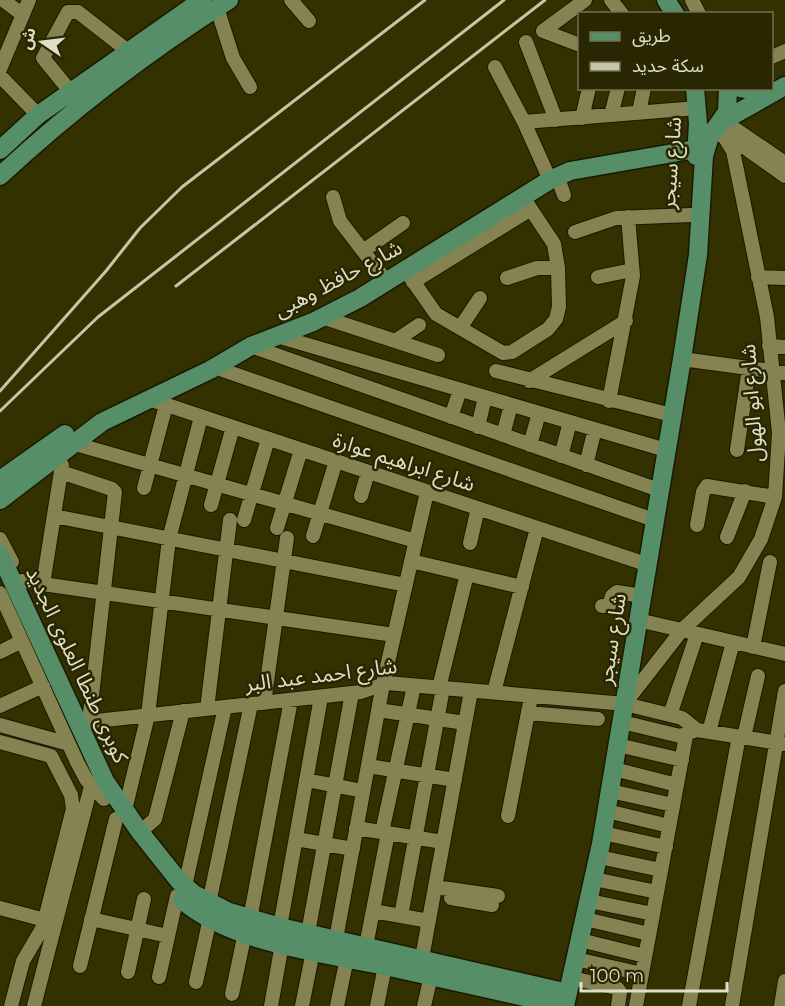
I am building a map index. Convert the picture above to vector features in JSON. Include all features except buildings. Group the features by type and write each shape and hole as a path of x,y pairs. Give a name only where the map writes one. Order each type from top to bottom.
{"main road":[{"path":"0,150 38,115 128,51 185,5 216,2"},
{"path":"0,176 55,125 216,2"},
{"path":"0,163 100,71"},
{"path":"696,149 716,129 785,86"},
{"name":"شارع سيجر","path":"693,276 688,255 696,149 695,90"},
{"name":"شارع سيجر","path":"567,998 599,857 682,358 698,255 704,156 716,129 728,112 728,90"},
{"name":"شارع حافظ وهبى","path":"0,500 102,422 158,402 245,349 322,317 387,282 410,277 526,203 553,178 570,171 696,149"},
{"path":"0,480 108,406 245,349"},
{"name":"كوبرى طنطا العلوى الجديد","path":"0,554 109,796 120,814"},
{"name":"كوبرى طنطا العلوى الجديد","path":"0,573 80,730"},
{"path":"120,814 140,832 181,891"},
{"path":"120,814 181,891 210,911 247,926 281,936 313,951 347,958 422,958 567,998"},
{"path":"281,936 308,933 366,946 387,958 431,976 544,1004 567,998"}],"street":[{"path":"3,0 23,15"},
{"path":"0,69 29,0"},
{"path":"291,0 309,21"},
{"path":"578,45 543,31 574,16 585,0"},
{"path":"611,0 620,12"},
{"path":"216,2 233,58 250,87"},
{"path":"70,92 44,58 68,12 78,12 128,51"},
{"path":"526,42 556,120"},
{"path":"495,67 564,195"},
{"path":"0,76 38,115"},
{"path":"582,118 589,90"},
{"path":"612,115 618,90"},
{"path":"639,112 644,90"},
{"path":"524,122 697,108"},
{"path":"716,129 785,163"},
{"path":"716,129 785,176"},
{"name":"شارع ابو الهول","path":"625,704 682,630 739,577 761,539 775,497 779,433 779,372 769,346 767,317 733,151 716,129"},
{"path":"333,196 340,221 387,282"},
{"path":"410,277 433,310 499,351 512,352 548,329 556,319 559,307 558,268 554,244 526,203"},
{"path":"575,232 595,224 628,217 691,215"},
{"path":"609,401 626,321 632,270 628,217"},
{"path":"363,251 403,222"},
{"path":"507,278 537,268 558,268"},
{"path":"598,277 632,270"},
{"path":"758,277 785,278"},
{"path":"460,328 480,298"},
{"path":"322,317 438,355"},
{"path":"529,381 626,321"},
{"path":"395,341 419,325"},
{"path":"277,336 666,450"},
{"path":"769,346 785,346"},
{"path":"245,349 404,400 659,490"},
{"path":"682,358 779,372"},
{"path":"214,368 654,520"},
{"path":"737,450 749,368"},
{"path":"496,371 672,415"},
{"path":"404,400 411,375"},
{"path":"428,409 435,382"},
{"path":"452,417 460,390"},
{"path":"478,427 485,397"},
{"path":"144,488 150,465 158,402"},
{"name":"شارع ابراهيم عوارة","path":"158,402 646,564"},
{"path":"503,435 511,405"},
{"path":"531,445 539,413"},
{"path":"80,966 148,715 169,539 201,417"},
{"path":"561,456 570,422"},
{"path":"211,505 233,427"},
{"path":"586,465 595,429"},
{"path":"207,709 226,550 250,494 267,439"},
{"path":"43,584 61,472 68,446 150,465 416,541"},
{"path":"196,982 276,618 284,561 282,533 284,503 301,450"},
{"path":"313,536 336,461"},
{"path":"61,472 115,492 104,593 80,730 79,766 90,786 109,796"},
{"path":"361,495 368,472"},
{"path":"697,525 703,492 707,486 775,497"},
{"path":"727,537 745,491"},
{"path":"336,939 383,684 427,492"},
{"path":"470,543 478,508"},
{"path":"54,516 406,585"},
{"path":"495,692 537,528"},
{"path":"0,539 22,581 80,730"},
{"path":"411,561 522,587"},
{"path":"753,647 770,562"},
{"path":"401,916 441,688 467,574"},
{"path":"22,581 394,635"},
{"path":"0,592 43,686 80,730"},
{"path":"602,606 609,606 612,596 617,592 642,596"},
{"path":"638,620 785,654"},
{"path":"670,715 697,634"},
{"path":"0,652 22,641"},
{"path":"636,1006 682,760 697,732 733,642"},
{"path":"689,1006 741,736 758,676"},
{"name":"شارع احمد عبد البر","path":"80,730 148,715 368,691 383,684 625,704 691,722 697,732"},
{"path":"0,706 43,686"},
{"path":"366,946 396,771 414,686"},
{"path":"422,958 471,691"},
{"path":"732,1006 781,743 785,691"},
{"path":"308,933 352,693"},
{"path":"271,1006 296,839 321,697"},
{"path":"507,816 531,697"},
{"path":"232,994 291,700"},
{"path":"159,977 225,707"},
{"path":"378,710 465,723"},
{"path":"140,832 155,819 183,711"},
{"path":"528,713 598,719"},
{"name":"شارع احمد عبد البر","path":"622,722 781,743"},
{"path":"0,725 80,730"},
{"path":"0,742 51,756 71,795 73,809 45,920 36,942 23,961 11,1006"},
{"path":"618,745 682,760"},
{"path":"61,774 79,766"},
{"path":"368,766 455,780"},
{"path":"614,770 677,786"},
{"path":"306,780 363,791"},
{"path":"34,1006 90,786"},
{"path":"610,791 673,805"},
{"path":"607,811 669,826"},
{"path":"356,828 443,842"},
{"path":"603,833 666,847"},
{"path":"296,839 352,849"},
{"path":"599,857 661,870"},
{"path":"594,879 657,892"},
{"path":"435,891 495,900"},
{"path":"128,972 144,899"},
{"path":"589,900 653,914"},
{"path":"0,909 45,920"},
{"path":"373,911 429,921"},
{"path":"91,919 168,936"},
{"path":"585,919 649,934"},
{"path":"580,940 645,956"},
{"path":"302,1006 313,951"},
{"path":"337,1006 347,958"},
{"path":"377,1006 387,958"},
{"path":"576,959 642,974"},
{"path":"424,1006 431,976"},
{"path":"781,1006 785,981"},
{"path":"567,998 617,988 620,992 618,1006"}],"railway":[{"path":"0,391 106,271 140,228 182,187 425,0"},
{"path":"0,411 98,317 504,0"},
{"path":"176,286 545,0"}]}
